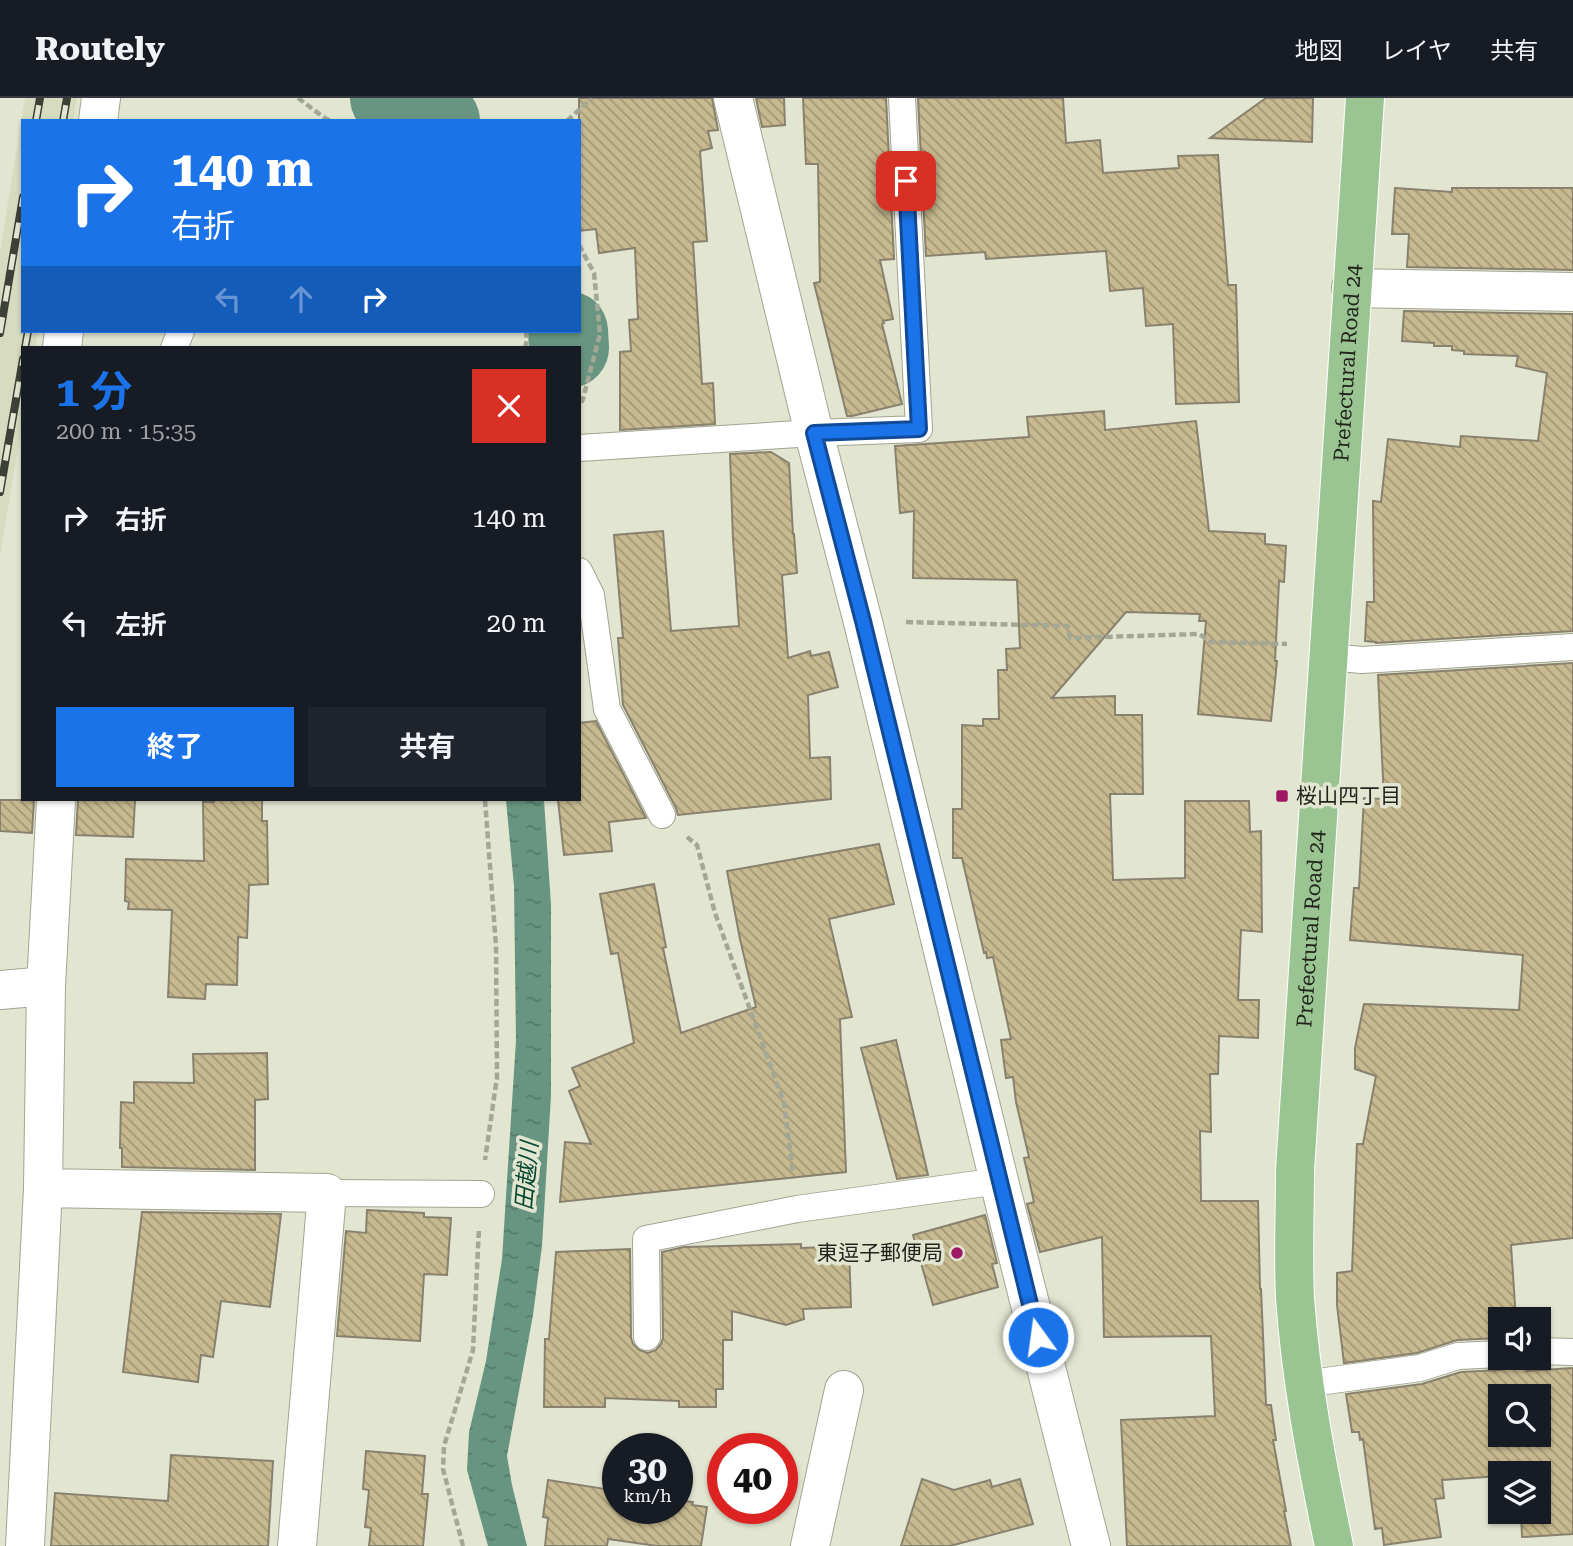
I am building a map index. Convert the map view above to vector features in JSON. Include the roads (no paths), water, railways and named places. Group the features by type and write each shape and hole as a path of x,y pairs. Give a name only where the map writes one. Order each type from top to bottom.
{"main road":[{"name":"Prefectural Road 24","path":"1334,1546 1315,1455 1304,1384 1295,1296 1294,1170 1365,98"}],"street":[{"path":"98,119 101,98"},
{"path":"733,98 1091,1546"},
{"path":"1352,288 1573,292"},
{"path":"25,1546 43,1188 46,986 56,801"},
{"path":"0,990 46,986"},
{"path":"43,1188 327,1193 297,1546"},
{"path":"810,1546 844,1390"}],"lane":[{"path":"581,448 919,429 902,98"},
{"path":"581,575 590,595 607,709 662,816"},
{"path":"1328,657 1362,660 1573,647"},
{"path":"647,1337 646,1239 797,1209 999,1181"},
{"path":"327,1193 481,1194"},
{"path":"1551,1351 1573,1352"},
{"path":"1304,1384 1420,1368 1458,1356 1488,1354"}],"water":[{"path":"506,801 544,801 551,905 551,1095 542,1246 533,1315 507,1456 527,1546 488,1546 467,1470 469,1432 486,1361 502,1259 516,1040 514,886"}],"waterway":[{"name":"田越川","path":"390,98 436,119"},
{"name":"田越川","path":"568,333 569,346"}],"railway":[{"path":"36,119 40,98"},
{"path":"63,119 67,98"},
{"path":"0,333 21,209"},
{"path":"25,346 28,333"},
{"path":"0,492 21,371"}],"place":[{"name":"桜山四丁目","path":"1282,796"},
{"name":"東逗子郵便局","path":"957,1253"}]}
